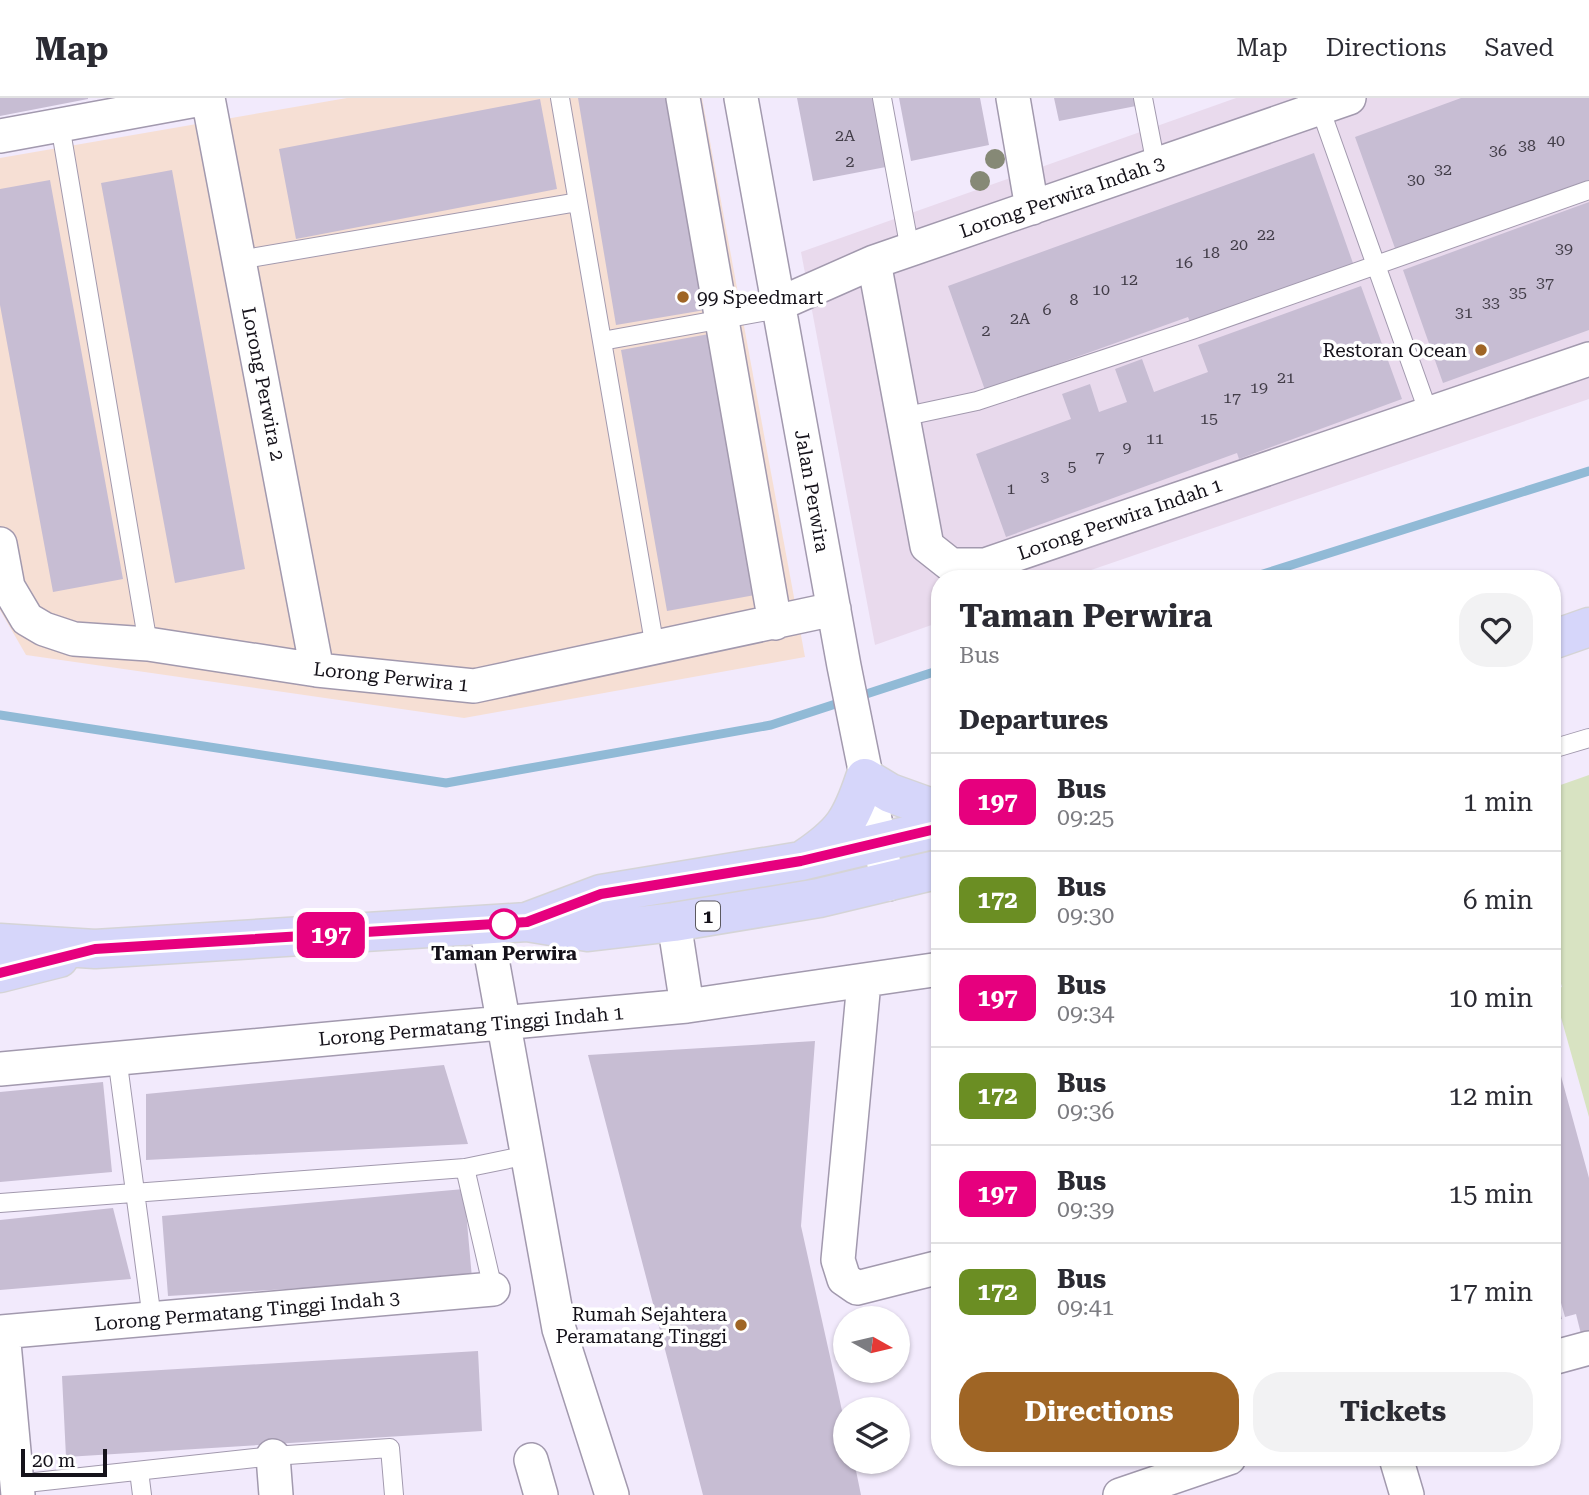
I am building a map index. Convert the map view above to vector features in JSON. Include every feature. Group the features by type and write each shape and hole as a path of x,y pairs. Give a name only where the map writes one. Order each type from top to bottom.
{"highway":[{"path":"1561,637 1589,627"},
{"path":"801,861 835,838 854,810 865,778 890,793 931,808"},
{"name":"1","path":"527,922 601,894 801,861 931,830"},
{"name":"1","path":"0,943 95,949 527,922 588,932 674,922 888,884 931,872"},
{"name":"1","path":"0,973 95,949"}],"street":[{"path":"0,136 207,98"},
{"name":"Lorong Perwira 2","path":"207,98 317,670"},
{"path":"682,98 775,623"},
{"name":"Jalan Perwira","path":"741,98 844,666 888,884"},
{"path":"1013,98 1032,208"},
{"name":"Lorong Perwira Indah 3","path":"779,307 874,262 1156,165 1269,111 1335,103"},
{"name":"Lorong Perwira Indah 1","path":"874,262 927,546 951,565 985,565 1589,359"},
{"name":"Lorong Perwira 1","path":"0,544 4,588 27,619 44,629 74,639 148,643 317,670 474,686 834,609"},
{"path":"674,922 687,1006"},
{"path":"486,926 559,1329 612,1495"},
{"name":"Lorong Permatang Tinggi Indah 1","path":"0,1069 687,1006 931,971"},
{"path":"864,982 838,1260 844,1279 857,1288 931,1269"},
{"name":"Lorong Permatang Tinggi Indah 3","path":"2,1332 493,1289"},
{"path":"2,1332 18,1490"},
{"path":"1561,1356 1589,1348"},
{"path":"273,1456 276,1495"},
{"path":"531,1460 541,1495"},
{"path":"1120,1495 1205,1466"},
{"path":"1398,1466 1406,1495"}],"lane":[{"path":"560,98 655,648"},
{"path":"883,98 910,250"},
{"path":"1143,98 1156,165"},
{"path":"1335,103 1376,265 1429,414"},
{"path":"60,125 148,643"},
{"path":"902,417 977,401 1589,190"},
{"path":"239,260 578,202"},
{"path":"602,341 779,307"},
{"path":"1561,746 1589,738"},
{"path":"117,1057 152,1319"},
{"path":"0,1203 466,1168 527,1155"},
{"path":"466,1168 493,1289"},
{"path":"18,1490 139,1471 273,1456 390,1447 394,1495"},
{"path":"139,1471 142,1495"}],"shaded area":[{"path":"347,98 702,98 805,657 464,718 26,655 0,610 0,158"},
{"path":"1236,98 1589,98 1589,399 1091,570 931,570 931,625 875,645 801,252"}],"green space":[{"path":"1589,775 1589,1117 1561,1017 1561,785"}],"building":[{"path":"0,98 88,98 88,99 0,116"},
{"path":"578,98 670,98 705,310 616,325"},
{"path":"797,98 878,98 891,166 813,181"},
{"path":"899,98 980,98 989,145 911,161"},
{"path":"1054,98 1135,98 1136,106 1059,121"},
{"path":"1461,98 1589,98 1589,180 1396,251 1355,137"},
{"path":"540,99 557,189 296,239 279,149"},
{"path":"1314,153 1354,266 1246,306 1244,302 1190,322 1188,317 985,390 948,286"},
{"path":"172,170 245,569 175,583 101,183"},
{"path":"50,180 123,579 53,592 0,305 0,189"},
{"path":"1589,202 1589,330 1443,383 1403,270"},
{"path":"1361,286 1402,399 1239,459 1237,453 1006,537 976,454 1071,419 1062,394 1090,384 1099,412 1127,402 1115,369 1142,359 1154,392 1208,372 1198,345"},
{"path":"709,334 755,595 667,611 621,350"},
{"name":"Rumah Sejahtera Peramatang Tinggi","path":"815,1041 801,1226 833,1370 833,1383 836,1383 839,1397 833,1397 833,1474 857,1474 861,1495 703,1495 588,1055"},
{"path":"444,1065 468,1144 146,1160 146,1094"},
{"path":"1561,1076 1589,1178 1589,1331 1581,1334 1576,1314 1565,1317 1561,1303"},
{"path":"103,1082 112,1172 0,1182 0,1092"},
{"path":"464,1189 472,1278 168,1296 162,1216"},
{"path":"113,1208 131,1279 0,1290 0,1220"},
{"path":"478,1351 482,1431 66,1457 62,1376"}],"waterway":[{"path":"1276,570 1589,471"},
{"path":"0,715 446,783 771,725 931,673"}],"bus line":[{"name":"197","path":"0,973 95,949 527,922 601,894 801,861 931,830"}],"place":[{"name":"99 Speedmart","path":"683,297"},
{"name":"Restoran Ocean","path":"1481,350"},
{"name":"Taman Perwira","path":"504,924"},
{"name":"Rumah Sejahtera Peramatang Tinggi","path":"741,1325"}]}
